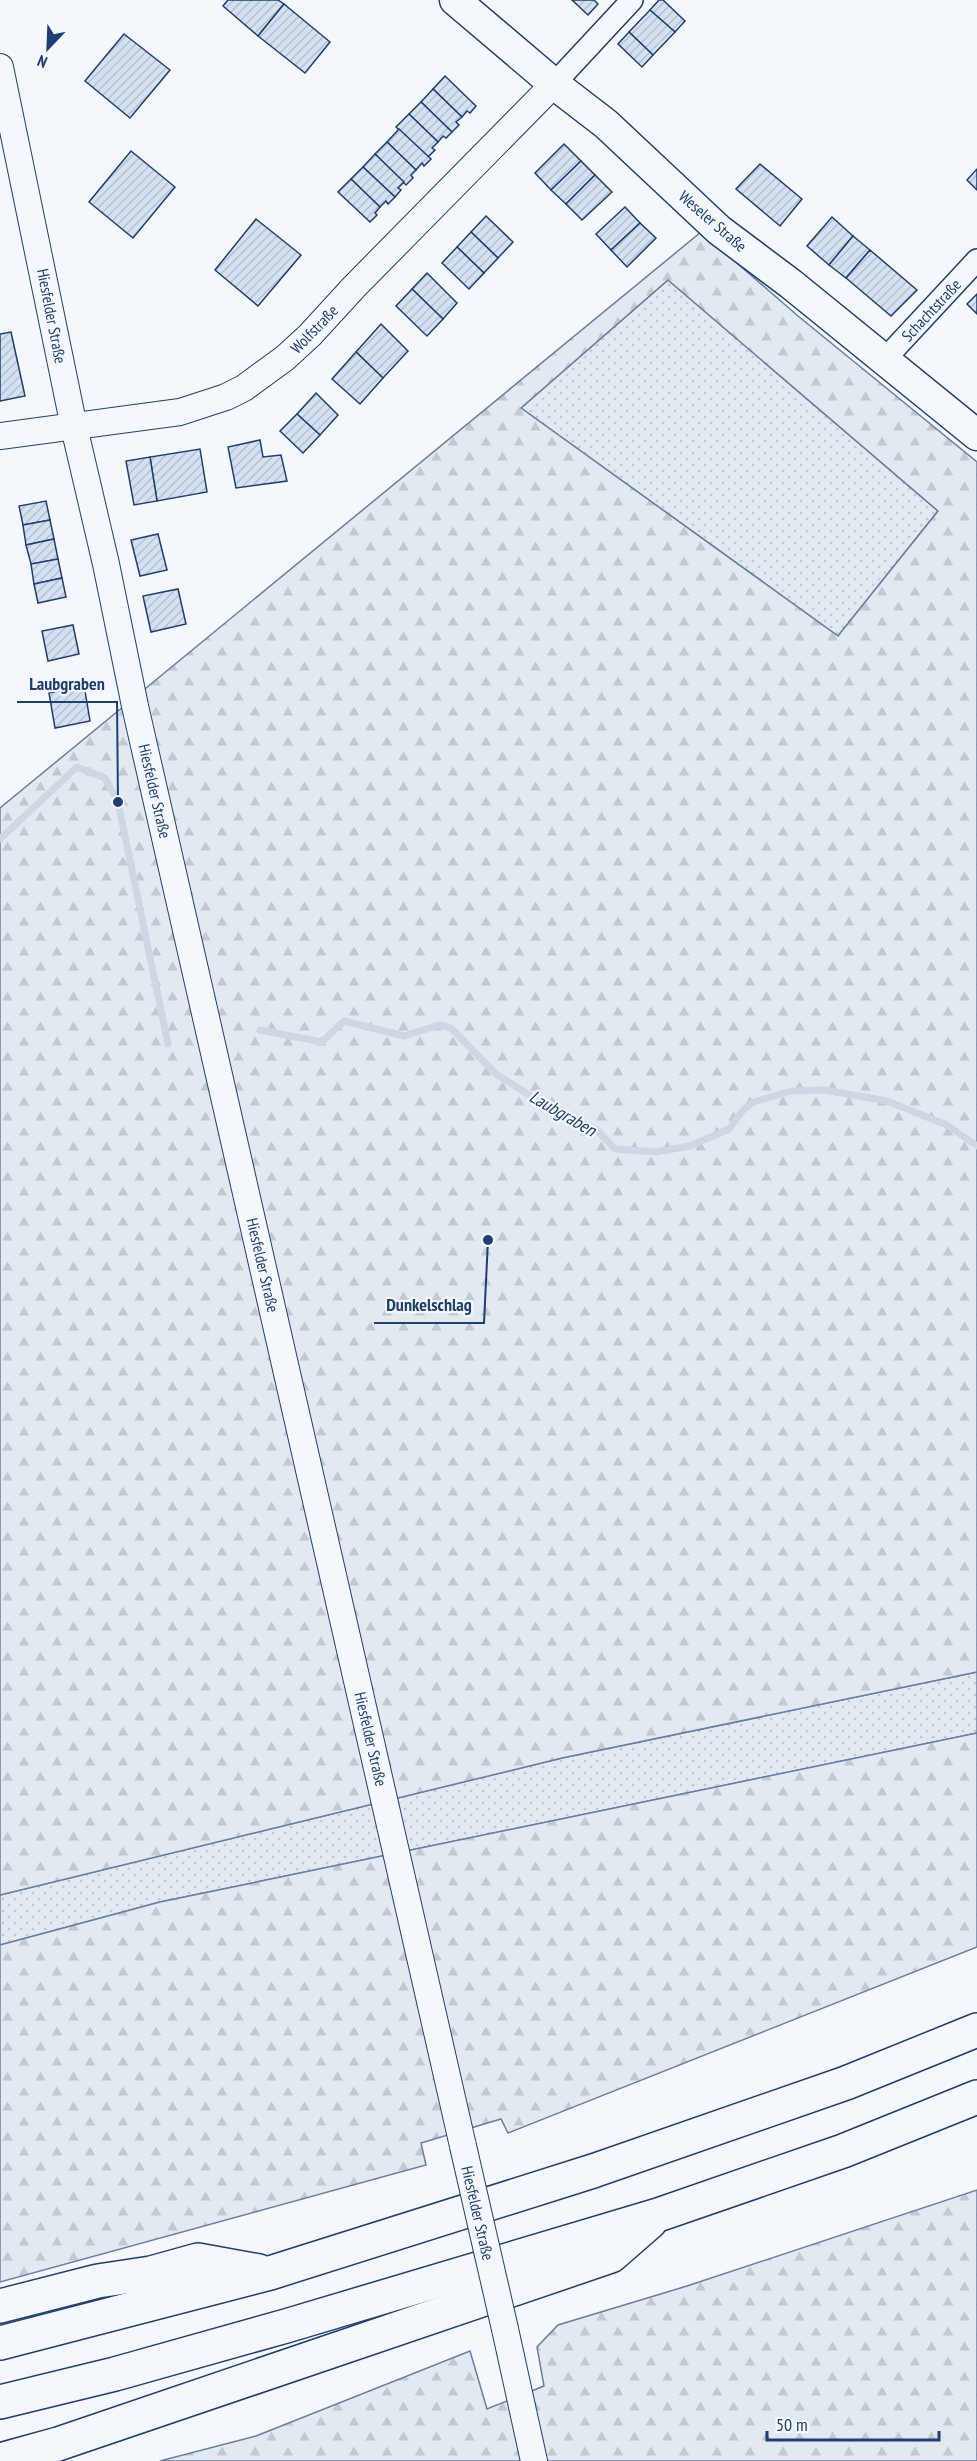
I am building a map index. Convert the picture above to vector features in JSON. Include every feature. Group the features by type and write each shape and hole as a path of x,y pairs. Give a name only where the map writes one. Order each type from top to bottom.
{"highway":[{"path":"0,2343 270,2273 592,2171 846,2083 977,2030"},
{"path":"0,2402 115,2374 275,2329 658,2215 843,2151 977,2097"},
{"path":"0,2460 102,2429 611,2256 658,2215"},
{"path":"0,2318 101,2292 151,2273 198,2260 270,2273"},
{"path":"0,2306 98,2281 151,2273"}],"main road":[{"name":"Weseler Straße","path":"455,0 554,84 606,124 719,230 885,359 977,435"}],"street":[{"path":"554,84 632,0"},
{"name":"Hiesfelder Straße","path":"0,67 74,427 106,564 138,718 534,2461"},
{"name":"Wolfstraße","path":"0,436 180,412 226,397 261,377 310,335 354,287 554,84"},
{"name":"Schachtstraße","path":"885,359 977,260"}],"green space":[{"path":"701,232 798,316 977,462 977,1672 562,1758 0,1895 0,808","holes":["668,280 938,511 838,636 521,408"]},
{"path":"668,280 938,511 838,636 521,408"},
{"path":"977,1672 977,1733 160,1902 0,1945 0,1895 562,1758"},
{"path":"977,1733 977,1947 508,2133 501,2119 421,2143 426,2165 0,2282 0,1945 160,1902"},
{"path":"977,2190 977,2461 160,2461 256,2436 470,2351 487,2409 544,2386 537,2347 558,2325 687,2286"}],"building":[{"path":"228,0 278,0 284,4 258,36 223,6"},
{"path":"572,0 594,0 598,4 588,15"},
{"path":"659,0 663,0 685,21 675,32 650,10"},
{"path":"284,4 330,42 305,73 258,36"},
{"path":"650,10 675,32 653,55 629,32"},
{"path":"629,32 653,55 642,67 618,44"},
{"path":"124,34 170,70 130,118 85,81"},
{"path":"445,76 476,106 470,113 467,111 462,117 433,89"},
{"path":"433,89 462,117 456,122 459,125 452,132 421,102"},
{"path":"421,102 452,132 446,138 443,136 438,142 409,114"},
{"path":"409,114 438,142 432,148 435,150 428,157 396,127"},
{"path":"399,129 431,159 424,166 422,163 416,170 387,142"},
{"path":"387,142 416,170 411,175 413,178 406,185 375,154"},
{"path":"564,144 581,161 551,190 535,173"},
{"path":"131,151 175,187 133,238 89,202"},
{"path":"375,154 404,182 398,188 401,190 395,197 363,167"},
{"path":"581,161 595,175 566,204 551,190"},
{"path":"760,164 802,199 780,226 736,189"},
{"path":"363,167 395,197 388,204 386,201 380,207 351,179"},
{"path":"977,169 977,190 967,180"},
{"path":"595,175 612,192 582,220 566,204"},
{"path":"351,179 380,207 375,213 377,215 370,222 338,192"},
{"path":"625,207 640,223 611,250 596,234"},
{"path":"486,216 513,242 498,258 471,232"},
{"path":"832,217 853,236 829,265 807,246"},
{"path":"256,219 301,255 258,306 215,270"},
{"path":"640,223 656,238 627,267 611,250"},
{"path":"471,232 498,258 484,273 457,247"},
{"path":"853,236 870,250 846,278 829,265"},
{"path":"457,247 484,273 469,289 442,263"},
{"path":"870,250 917,290 891,316 846,278"},
{"path":"427,273 457,303 443,319 412,289"},
{"path":"412,289 443,319 427,336 396,306"},
{"path":"977,294 977,314 967,304"},
{"path":"381,324 408,351 383,378 356,352"},
{"path":"11,332 25,396 0,401 0,334"},
{"path":"356,352 383,378 360,404 332,379"},
{"path":"316,393 338,415 320,435 297,414"},
{"path":"297,414 320,435 303,453 280,431"},
{"path":"260,440 263,457 281,455 287,481 236,488 228,447"},
{"path":"200,449 207,492 157,501 150,457"},
{"path":"150,457 157,501 134,505 126,461"},
{"path":"46,501 50,520 23,525 19,506"},
{"path":"50,520 54,539 26,545 23,525"},
{"path":"158,534 167,570 140,576 131,540"},
{"path":"54,539 58,559 31,564 26,545"},
{"path":"58,559 62,578 34,584 31,564"},
{"path":"62,578 66,597 38,603 34,584"},
{"path":"178,589 186,624 151,632 143,596"},
{"path":"73,625 79,654 48,661 42,631"},
{"path":"84,685 90,721 55,728 49,693"}],"waterway":[{"name":"Laubgraben","path":"0,839 77,767 105,778 118,802 168,1044"},
{"name":"Laubgraben","path":"260,1030 322,1042 344,1021 404,1036 439,1025 451,1028 496,1074 555,1111 597,1130 615,1149 656,1152 690,1146 729,1129 744,1109 754,1102 791,1091 824,1090 887,1101 947,1125 977,1146"}],"place":[{"name":"Laubgraben","path":"118,802"},
{"name":"Dunkelschlag","path":"488,1240"}]}
